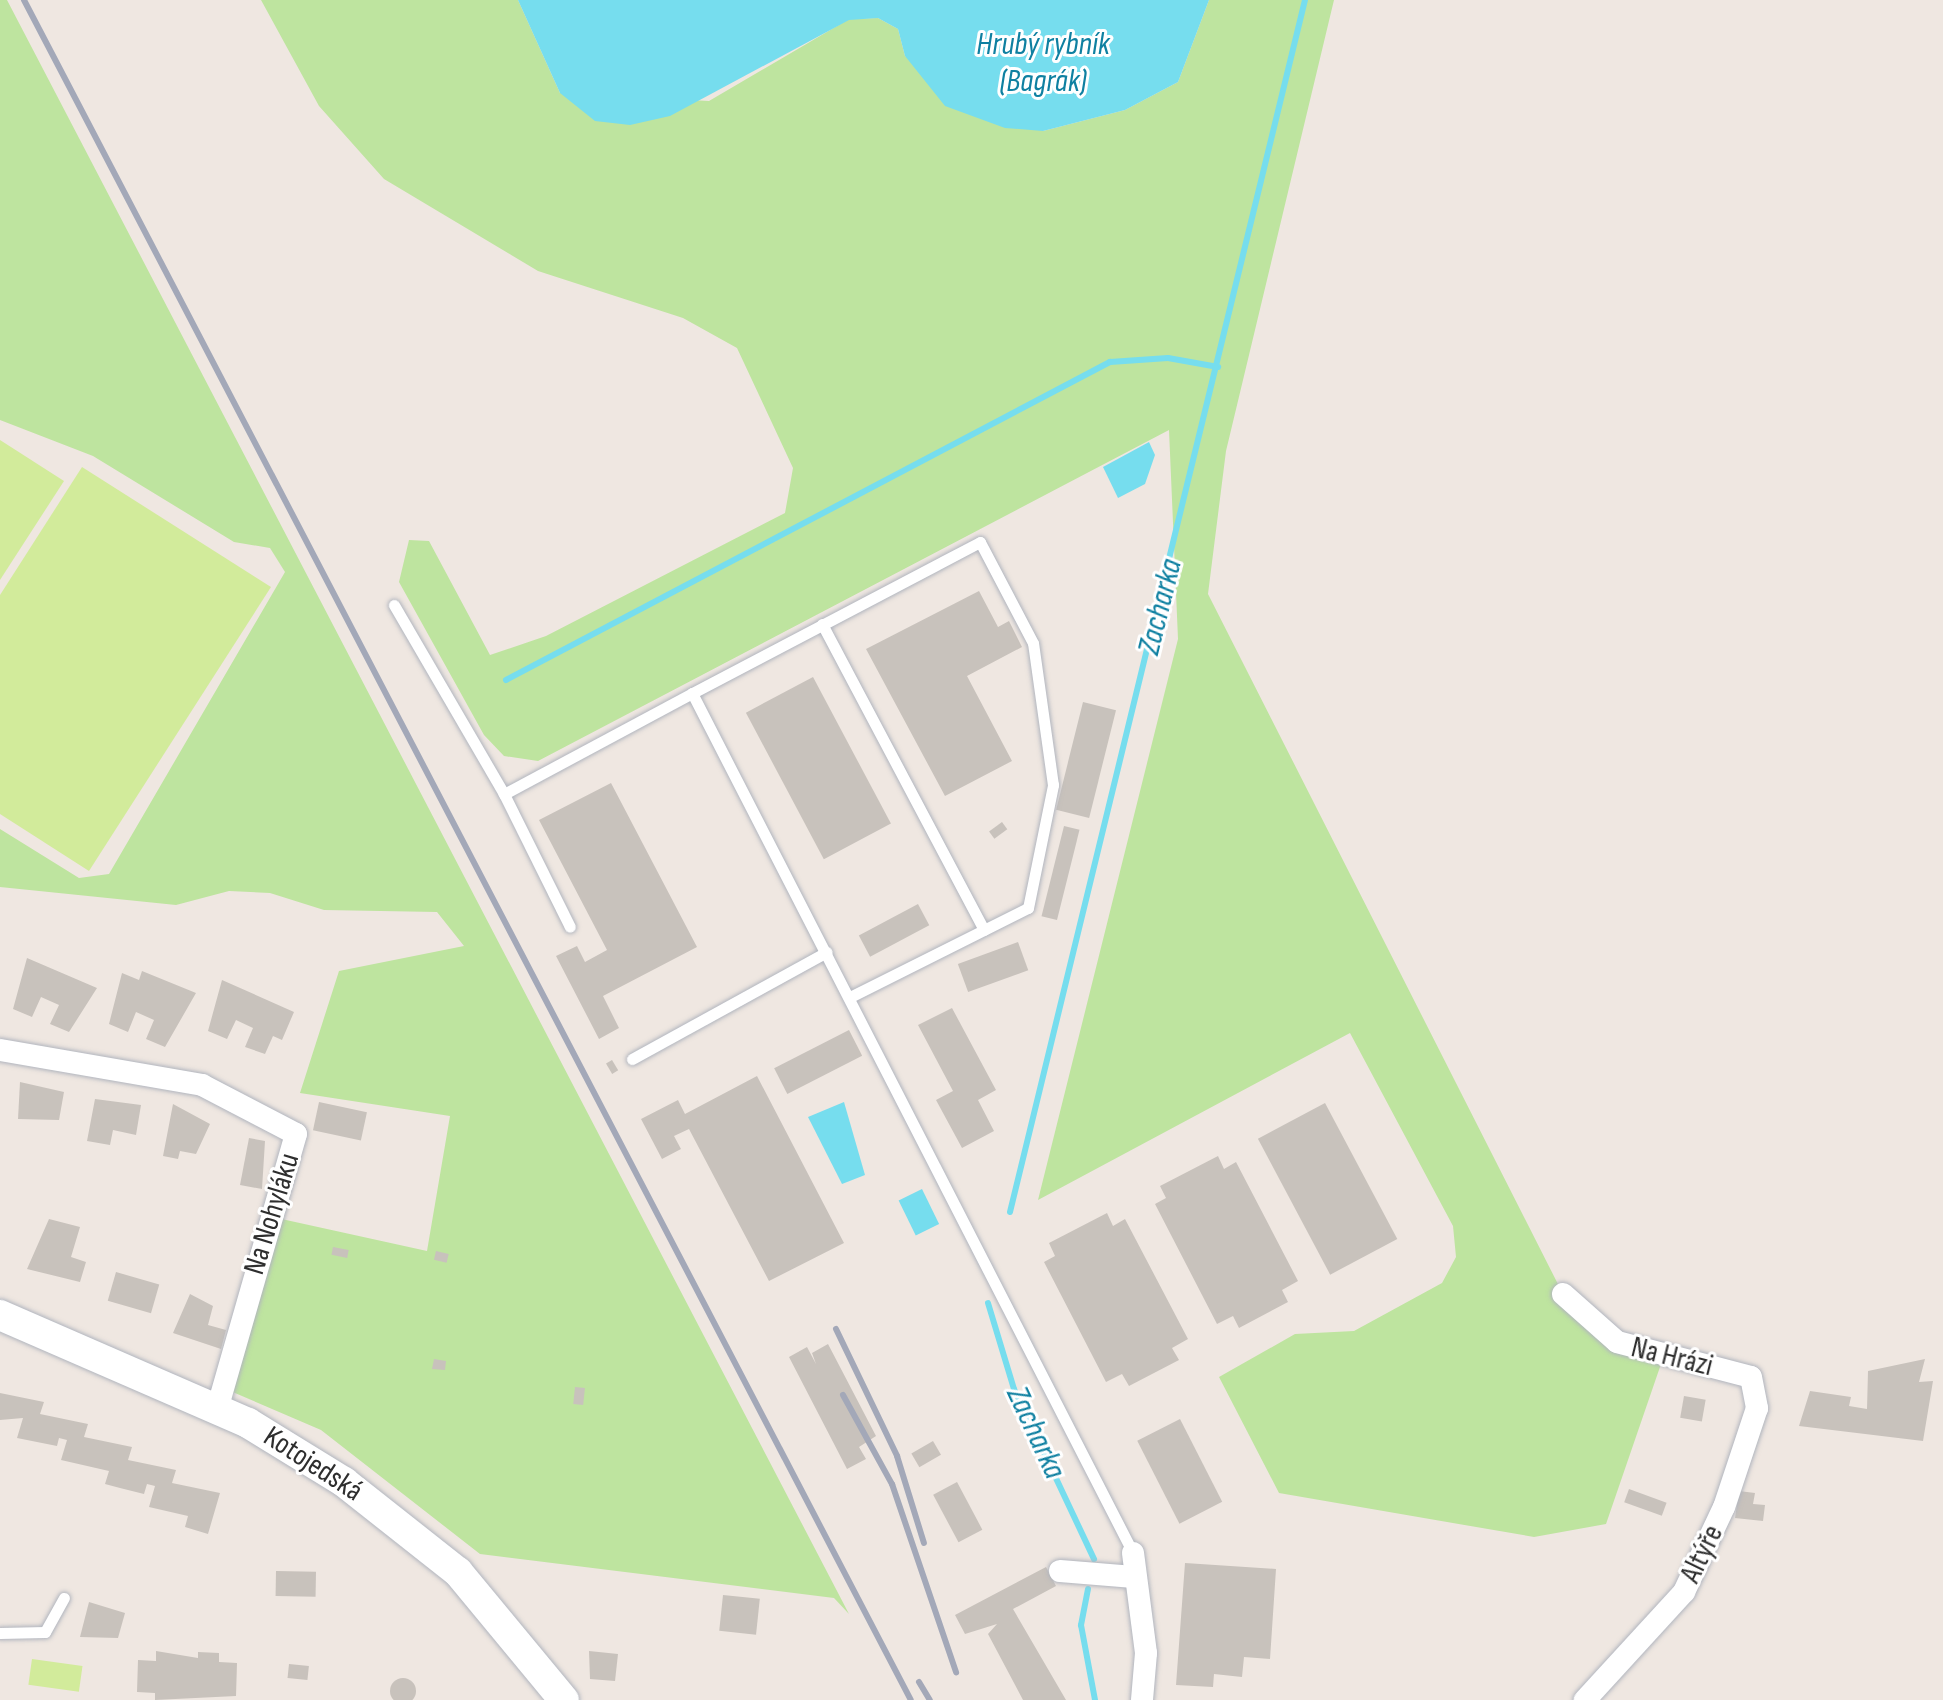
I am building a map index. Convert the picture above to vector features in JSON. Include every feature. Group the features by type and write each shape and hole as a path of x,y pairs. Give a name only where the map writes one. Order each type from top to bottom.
{"main road":[{"name":"Kotojedská","path":"0,1315 217,1409 313,1461 415,1534 482,1598 564,1700"}],"street":[{"name":"Na Nohyláku","path":"0,1050 202,1085 296,1134 217,1409"},
{"name":"Na Hrázi","path":"1563,1294 1617,1342 1751,1377"},
{"name":"Altýře","path":"1585,1700 1684,1592 1706,1552 1757,1408 1751,1377"},
{"path":"1133,1553 1146,1653 1142,1700"},
{"path":"1060,1571 1134,1577"}],"lane":[{"path":"504,794 980,542 1033,643 1053,785 1028,908 850,997"},
{"path":"394,605 504,794 570,927"},
{"path":"822,624 984,930"},
{"path":"692,693 1133,1553"},
{"path":"632,1059 827,952"},
{"path":"0,1633 45,1632 64,1598"}],"green space":[{"path":"0,0 7,0 849,1614 834,1598 480,1554 321,1430 228,1390 277,1218 427,1251 450,1116 300,1093 339,971 464,946 437,912 324,910 270,893 229,891 176,905 0,887 0,829 79,878 109,874 285,572 270,548 234,542 93,456 0,420"},
{"path":"261,0 518,0 560,93 709,101 849,19 878,18 898,29 905,56 1043,131 1125,110 1178,82 1209,0 1334,0 1226,451 1208,594 1563,1294 1661,1364 1606,1524 1534,1537 1279,1493 1219,1377 1295,1334 1354,1331 1442,1283 1456,1257 1453,1226 1350,1033 1038,1200 1178,639 1169,430 538,761 504,756 484,735 399,582 409,540 429,541 490,655 546,636 785,513 793,468 737,348 683,318 538,271 384,179 319,106"},
{"path":"0,440 64,481 0,580"},
{"path":"82,467 271,587 89,871 0,814 0,595"},
{"path":"32,1659 83,1666 79,1692 28,1685"}],"water":[{"name":"Hrubý rybník (Bagrák)","path":"518,0 1209,0 1178,82 1125,110 1043,131 1005,128 945,106 905,56 898,29 878,18 849,20 670,116 630,125 595,121 560,93"},
{"path":"1149,442 1155,455 1145,484 1118,498 1103,467"},
{"path":"844,1102 865,1175 842,1184 808,1117"},
{"path":"922,1189 939,1224 916,1235 899,1200"}],"building":[{"path":"979,591 998,627 1009,621 1022,647 967,676 1012,761 945,796 866,649"},
{"path":"813,677 891,824 824,859 746,713"},
{"path":"1083,702 1116,710 1089,818 1056,810"},
{"path":"611,783 697,947 603,996 619,1028 599,1039 556,956 577,946 585,962 607,950 539,820"},
{"path":"1002,822 1007,829 994,839 989,831"},
{"path":"1064,826 1080,830 1057,920 1042,916"},
{"path":"918,904 929,925 870,957 859,935"},
{"path":"1018,942 1028,970 968,992 958,964"},
{"path":"27,958 97,988 69,1032 50,1024 59,1005 41,997 32,1017 13,1009"},
{"path":"142,971 196,993 165,1047 146,1039 154,1020 136,1012 128,1032 109,1024 122,973 139,980"},
{"path":"222,980 294,1012 282,1040 273,1036 265,1054 245,1047 253,1028 236,1020 227,1039 208,1031"},
{"path":"952,1008 996,1090 978,1100 994,1131 962,1148 936,1100 953,1091 918,1025"},
{"path":"849,1030 862,1056 787,1094 774,1068"},
{"path":"612,1060 618,1070 612,1074 606,1064"},
{"path":"757,1076 844,1243 769,1281 689,1129 674,1136 681,1149 662,1159 641,1119 678,1100 685,1114"},
{"path":"20,1082 64,1092 59,1120 18,1119"},
{"path":"95,1099 141,1105 136,1135 113,1130 110,1145 87,1141"},
{"path":"319,1102 367,1112 361,1141 313,1130"},
{"path":"1325,1103 1397,1239 1330,1275 1258,1139"},
{"path":"173,1104 210,1124 196,1154 180,1151 178,1159 163,1156"},
{"path":"249,1138 265,1141 262,1189 240,1185"},
{"path":"1218,1156 1224,1169 1236,1162 1298,1281 1282,1290 1288,1302 1239,1328 1233,1316 1217,1324 1155,1204 1166,1198 1160,1186"},
{"path":"1107,1213 1113,1226 1125,1219 1188,1339 1172,1348 1179,1360 1129,1386 1122,1374 1106,1382 1044,1262 1055,1256 1049,1243"},
{"path":"49,1219 80,1227 71,1257 86,1262 80,1282 27,1269"},
{"path":"333,1247 349,1250 347,1258 331,1255"},
{"path":"436,1251 449,1254 447,1263 434,1260"},
{"path":"116,1272 159,1284 151,1313 108,1301"},
{"path":"190,1294 213,1306 208,1325 226,1330 221,1349 173,1333"},
{"path":"828,1344 876,1436 859,1447 866,1459 847,1469 789,1357 807,1347 816,1364 812,1353"},
{"path":"434,1359 446,1361 445,1370 432,1369"},
{"path":"1925,1359 1919,1382 1933,1381 1923,1441 1799,1426 1810,1391 1851,1397 1849,1406 1867,1409 1868,1371"},
{"path":"575,1387 585,1388 583,1405 573,1404"},
{"path":"0,1393 44,1402 40,1414 88,1424 84,1437 132,1447 128,1460 176,1470 172,1483 220,1493 208,1534 185,1527 188,1516 149,1507 155,1486 147,1484 144,1494 105,1484 109,1471 61,1460 67,1440 59,1438 57,1446 17,1438 23,1418 0,1420"},
{"path":"1684,1396 1706,1400 1702,1421 1680,1418"},
{"path":"1180,1419 1222,1502 1179,1524 1137,1441"},
{"path":"933,1441 941,1455 919,1467 911,1454"},
{"path":"957,1482 982,1530 959,1542 933,1495"},
{"path":"1629,1489 1667,1503 1662,1516 1624,1502"},
{"path":"1739,1491 1755,1493 1753,1504 1765,1505 1763,1521 1735,1518"},
{"path":"1185,1563 1276,1569 1270,1659 1244,1657 1242,1677 1214,1674 1213,1687 1176,1685"},
{"path":"1046,1567 1056,1586 1013,1609 1066,1700 1023,1700 988,1634 997,1624 965,1634 955,1615"},
{"path":"276,1571 316,1572 316,1597 276,1596"},
{"path":"723,1595 760,1599 756,1635 719,1631"},
{"path":"89,1602 125,1613 118,1638 80,1637"},
{"path":"156,1651 198,1658 198,1652 219,1653 219,1662 237,1663 236,1696 155,1700 155,1693 137,1692 138,1660 156,1661"},
{"path":"589,1651 618,1654 615,1681 590,1679"},
{"path":"289,1664 309,1666 307,1680 288,1678"},
{"path":"403,1678 412,1682 416,1691 412,1700 403,1704 394,1700 390,1691 394,1682"}],"waterway":[{"name":"Zacharka","path":"1010,1212 1305,0"},
{"path":"506,680 1110,362 1168,358 1218,367"},
{"name":"Zacharka","path":"988,1303 1014,1389 1094,1559"},
{"name":"Zacharka","path":"1088,1589 1081,1625 1095,1700"}],"railway":[{"path":"24,0 911,1700"},
{"path":"836,1329 897,1456 924,1543"},
{"path":"843,1395 892,1484 956,1672"},
{"path":"919,1682 930,1700"}]}
